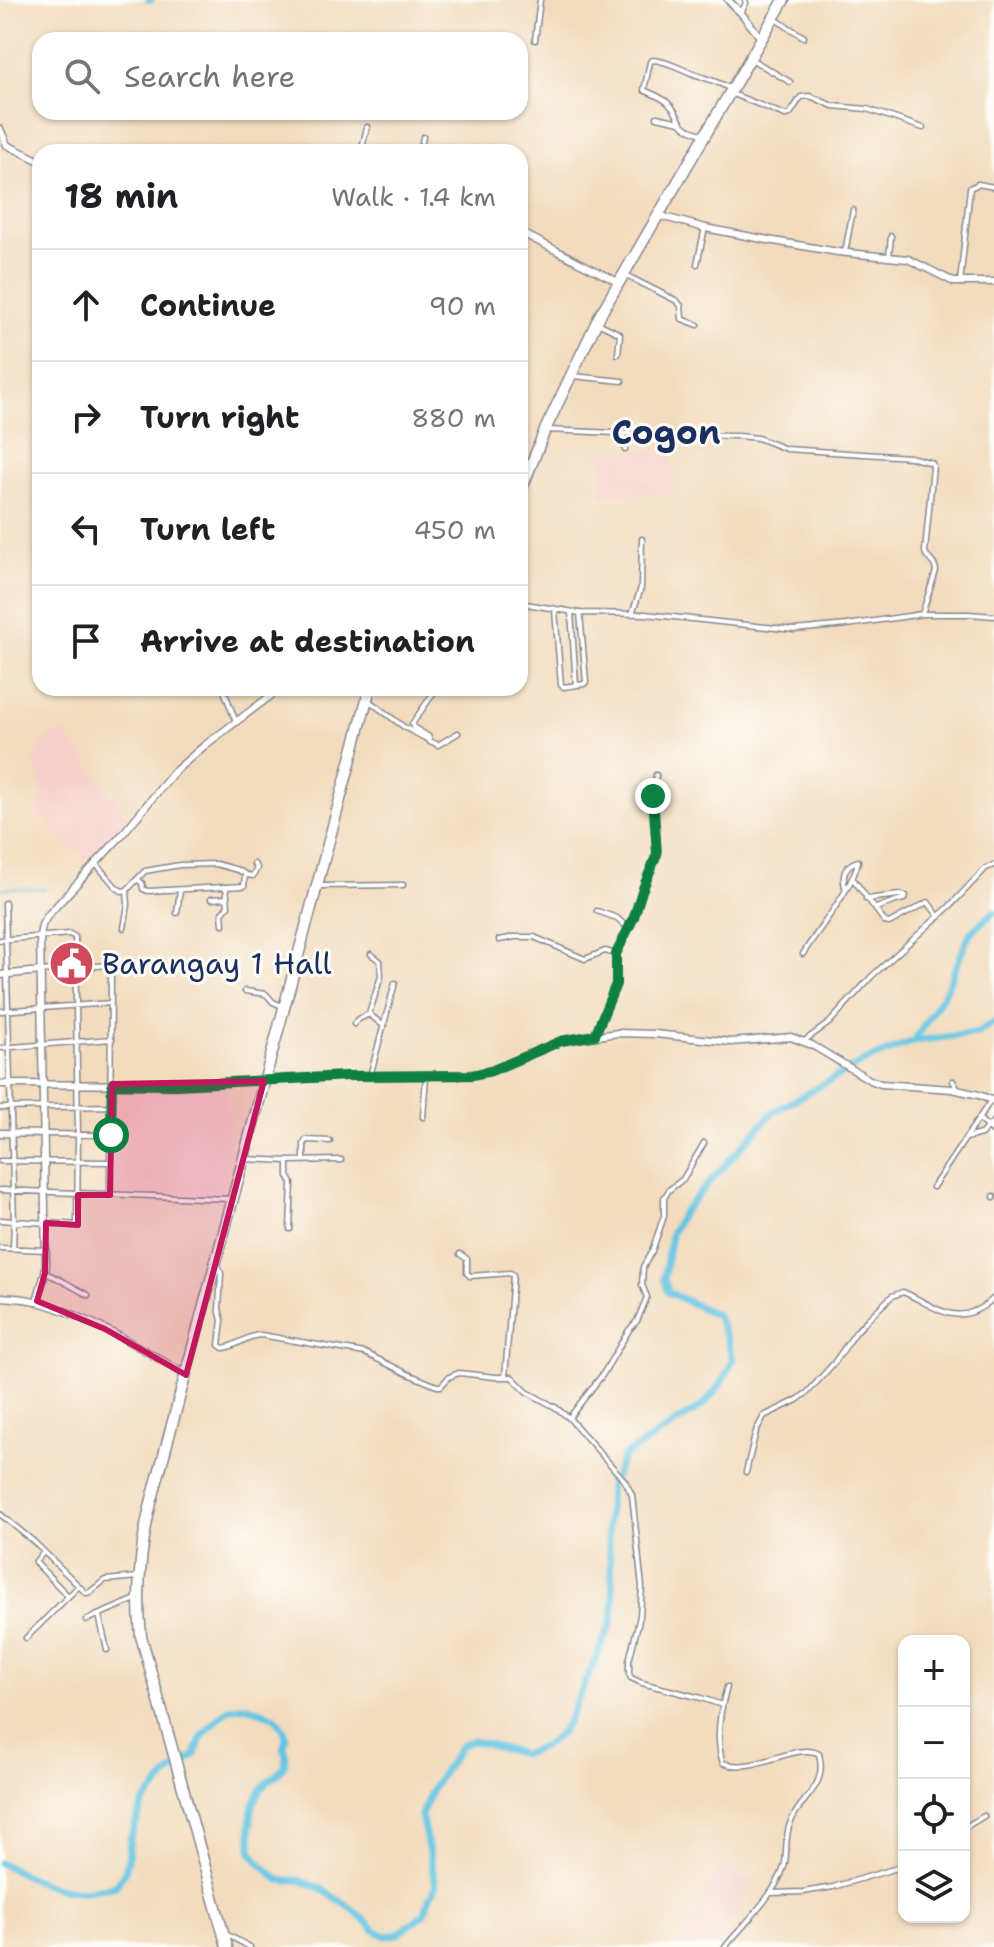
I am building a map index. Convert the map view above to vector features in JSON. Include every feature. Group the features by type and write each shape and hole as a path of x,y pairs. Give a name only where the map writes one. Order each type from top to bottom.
{"highway":[{"path":"528,473 596,322 784,0"},
{"path":"227,1947 141,1636 138,1577 141,1550 367,696"}],"street":[{"path":"535,40 540,0"},
{"path":"728,0 761,38"},
{"path":"741,13 746,6 745,0"},
{"path":"773,18 804,37"},
{"path":"749,58 790,82"},
{"path":"705,134 687,129 669,103 644,90 648,67 653,60 714,80 758,106 785,115 790,114 801,97 807,96 833,106 867,109 923,128"},
{"path":"657,117 680,122"},
{"path":"363,144 367,127"},
{"path":"0,129 7,145 32,157"},
{"path":"422,144 423,137"},
{"path":"960,283 970,188 978,184 994,187"},
{"path":"845,252 853,210"},
{"path":"657,215 705,228 845,252 908,259 960,283 994,282"},
{"path":"697,264 705,228"},
{"path":"528,236 677,301 681,306 682,319 698,325"},
{"path":"889,256 891,236"},
{"path":"596,322 620,334 618,354"},
{"path":"570,376 622,381"},
{"path":"545,430 758,438 786,449 910,457 932,463 925,551 936,571 922,614"},
{"path":"623,433 625,450"},
{"path":"661,435 662,449"},
{"path":"632,614 641,588 642,539"},
{"path":"528,605 580,613 632,614 801,630 922,614 994,616"},
{"path":"555,610 561,685 564,687 586,684 580,613"},
{"path":"571,612 576,685"},
{"path":"226,696 236,722"},
{"path":"37,1301 45,1273 46,1250 42,925 182,764 265,696"},
{"path":"370,696 404,727 430,742 438,745 458,733"},
{"path":"430,742 429,737 412,726 432,696"},
{"path":"595,1035 616,984 616,954 634,917 657,854 653,804 656,775"},
{"path":"803,954 846,890 859,862 857,860 844,871 846,890"},
{"path":"95,863 122,891 127,890 147,870 185,864 216,864 253,876 257,868 254,864"},
{"path":"804,1041 829,1023 872,976 939,917 986,868 994,865"},
{"path":"137,879 147,891 180,890 244,886 245,874"},
{"path":"852,879 888,923 928,902 939,917"},
{"path":"317,886 403,885"},
{"path":"223,924 222,913 228,908 226,887"},
{"path":"124,928 127,890"},
{"path":"177,913 180,890"},
{"path":"866,899 906,896 876,908"},
{"path":"211,899 227,898"},
{"path":"5,903 3,975 10,1084 13,1248"},
{"path":"597,911 615,917 628,928"},
{"path":"0,1220 74,1225 78,1222 75,939 70,934 3,940"},
{"path":"499,940 534,937 585,959 605,951 616,954"},
{"path":"354,1024 366,1015 382,971 380,961 371,954"},
{"path":"3,975 76,967 108,965 111,968 110,1195"},
{"path":"370,1076 395,983"},
{"path":"245,991 266,994 275,1003 284,1006"},
{"path":"0,1011 111,1003"},
{"path":"366,1015 384,1026"},
{"path":"0,1084 176,1085 478,1074 561,1041 595,1035 642,1033 731,1042 791,1037 886,1085 958,1090 992,1100 933,1187"},
{"path":"0,1048 112,1039"},
{"path":"423,1117 426,1076"},
{"path":"953,1081 958,1090"},
{"path":"0,1108 111,1106"},
{"path":"979,1119 994,1132"},
{"path":"966,1138 978,1135 994,1121"},
{"path":"0,1133 111,1135"},
{"path":"304,1161 306,1140 330,1141"},
{"path":"569,1418 603,1374 639,1317 647,1297 642,1285 643,1267 664,1216 664,1198 683,1179 704,1143"},
{"path":"244,1159 341,1160"},
{"path":"0,1161 110,1162"},
{"path":"288,1161 288,1175 292,1183 290,1229"},
{"path":"0,1190 233,1200"},
{"path":"0,1248 46,1250"},
{"path":"460,1254 467,1259 469,1275 511,1273 514,1276 505,1377"},
{"path":"216,1263 221,1270 219,1309 222,1323 219,1345 223,1348 229,1348 249,1336 261,1335 365,1353 437,1386 459,1373 514,1378 527,1392 569,1418 625,1481 632,1495 642,1587 640,1616 629,1661 631,1678 722,1705"},
{"path":"45,1273 88,1295"},
{"path":"746,1472 756,1431 764,1416 808,1392 856,1332 892,1296 903,1292 932,1308 954,1314 979,1309 994,1298"},
{"path":"0,1297 37,1301 105,1329 186,1375"},
{"path":"0,1514 88,1593 105,1580 138,1577"},
{"path":"44,1552 35,1562 68,1596"},
{"path":"26,1638 79,1586"},
{"path":"86,1620 138,1599"},
{"path":"99,1615 107,1650"},
{"path":"725,1947 770,1893 784,1866 791,1822 819,1782 821,1758 817,1751 809,1749 754,1764 726,1764 721,1757 719,1723 727,1687"},
{"path":"970,1824 984,1816"},
{"path":"770,1893 803,1892 841,1885 898,1868"},
{"path":"222,1932 250,1947"}],"highlighted area":[{"path":"264,1081 186,1375 105,1329 37,1301 45,1273 46,1223 78,1225 78,1195 110,1195 112,1084"}],"shaded area":[{"path":"601,451 672,452 672,495 601,494"},
{"path":"65,733 129,819 88,863 31,806 45,798 32,757 50,734"},
{"path":"224,1085 229,1122 226,1197 112,1194 113,1087"},
{"path":"720,1866 756,1882 710,1947 680,1947"}],"waterway":[{"path":"0,891 4,888 46,889"},
{"path":"914,1041 946,990 970,933 994,912"},
{"path":"0,1863 56,1888 83,1891 116,1885 125,1871 130,1838 143,1804 168,1775 195,1755 202,1736 219,1718 229,1709 246,1706 275,1717 286,1738 284,1765 260,1791 253,1805 251,1850 260,1863 279,1880 299,1880 320,1888 386,1936 398,1934 425,1913 436,1885 421,1815 433,1787 461,1745 473,1741 523,1754 543,1747 560,1734 612,1622 614,1599 607,1528 610,1486 624,1456 704,1405 722,1382 733,1360 716,1315 668,1292 664,1278 671,1234 682,1213 773,1112 865,1061 914,1041 977,1033 994,1022"}],"place":[{"name":"Barangay 1 Hall","path":"71,963"}],"district":[{"name":"Cogon","path":"666,432"}],"route":[{"path":"111,1135 112,1084 176,1085 347,1076 472,1075 491,1071 561,1041 595,1035 616,984 616,954 634,917 657,854 653,796"}]}
